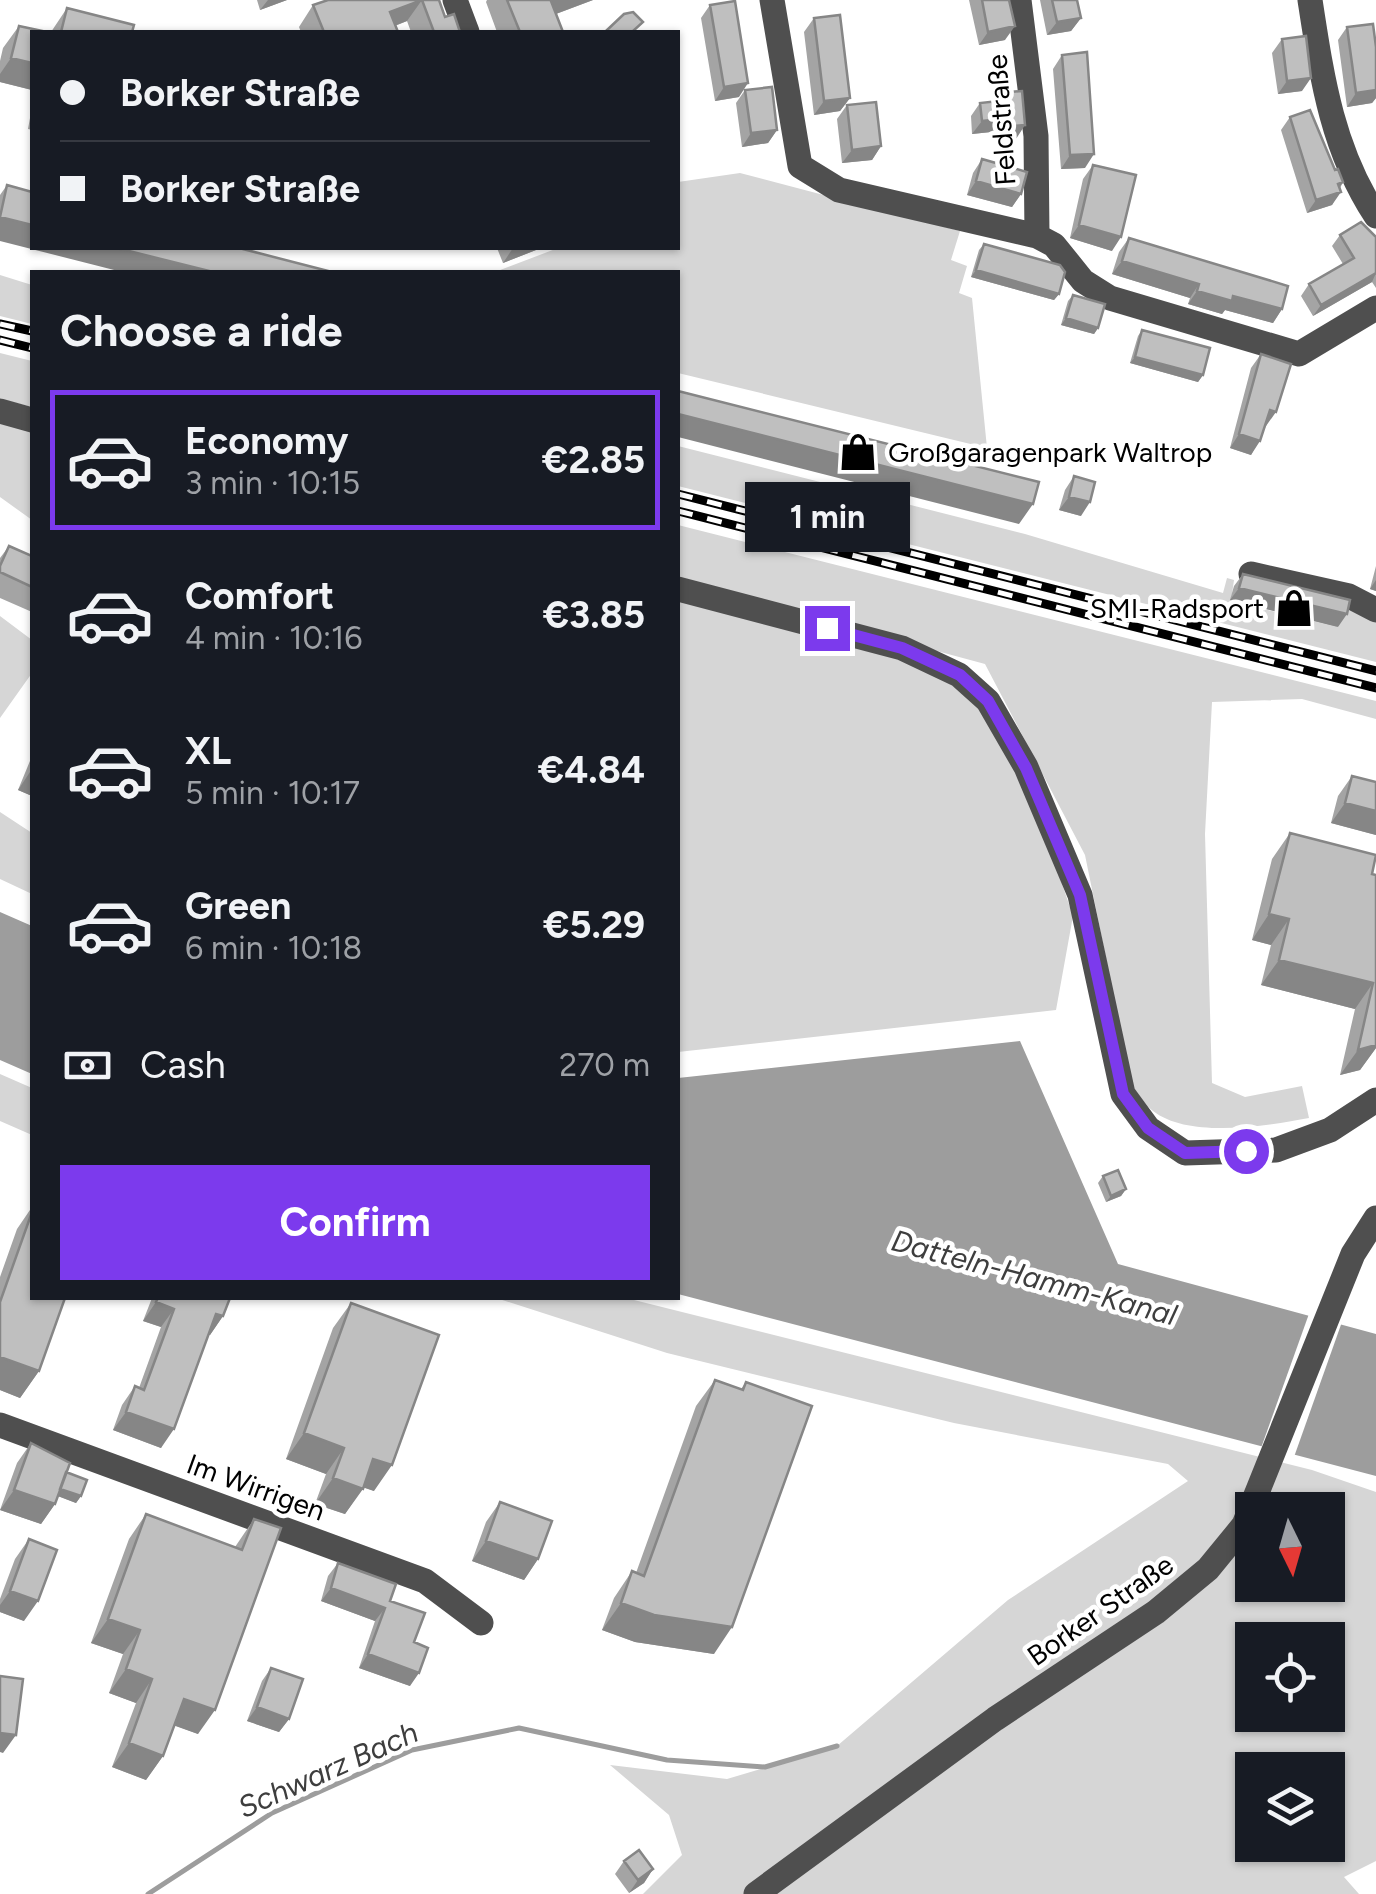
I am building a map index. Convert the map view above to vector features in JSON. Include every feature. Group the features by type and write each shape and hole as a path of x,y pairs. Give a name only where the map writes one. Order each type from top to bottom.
{"street":[{"path":"455,0 466,30"},
{"path":"772,0 800,166 839,190 1036,236 1054,245 1083,281 1110,298 1299,354 1376,308"},
{"name":"Feldstraße","path":"1019,0 1036,136 1036,236"},
{"path":"1310,0 1325,96 1337,140 1355,184 1376,216"},
{"path":"0,411 30,419"},
{"path":"1251,574 1349,596 1376,610"},
{"path":"680,590 902,648 960,675 988,701 1026,768 1080,895 1123,1094 1148,1128 1185,1153 1276,1150 1330,1130 1376,1100"},
{"name":"Borker Straße","path":"756,1894 1195,1580 1244,1526 1270,1470 1353,1254 1376,1218"},
{"name":"Im Wirrigen","path":"0,1424 425,1581 481,1623"}],"shaded area":[{"path":"740,173 960,231 951,260 967,266 959,293 972,298 987,448 680,373 680,270 500,270 553,250 680,250 680,182"},
{"path":"0,275 30,284 30,324 0,316"},
{"path":"0,353 30,360 30,406 0,399"},
{"path":"0,421 30,428 30,519 0,497"},
{"path":"680,447 1025,534 1223,593 1227,578 1234,580 1231,601 1338,627 1347,603 1376,618 1376,662 680,487"},
{"path":"680,526 1376,701 1376,719 1302,699 1212,702 1205,834 1212,1083 1245,1097 1302,1086 1309,1118 1229,1128 1187,1125 1153,1111 1132,1086 1085,855 985,664 680,582"},
{"path":"680,599 921,663 982,707 1036,808 1073,916 1056,1010 680,1052"},
{"path":"0,616 30,638 30,676 0,718"},
{"path":"0,812 30,832 30,893 0,879"},
{"path":"0,1074 30,1087 30,1134 0,1121"},
{"path":"502,1300 634,1300 1312,1470 1376,1492 1376,1861 1344,1877 1359,1894 643,1894 682,1855 669,1815 610,1765 727,1779 837,1746 1008,1600 1188,1481 1168,1464 954,1423 667,1353"}],"water":[{"path":"0,912 30,925 30,1073 0,1060"},
{"name":"Datteln-Hamm-Kanal","path":"1020,1041 1118,1264 1376,1334 1376,1476 680,1295 680,1078"}],"pier":[{"path":"1310,1311 1343,1319 1294,1457 1261,1448"}],"building":[{"path":"328,0 422,0 390,12 397,30 323,30 313,5"},
{"path":"422,0 439,0 445,17 454,14 459,30 433,30"},
{"path":"507,0 553,0 562,30 519,30"},
{"path":"982,0 1009,0 1015,26 988,32"},
{"path":"1052,0 1077,0 1081,18 1057,22"},
{"path":"735,1 748,83 724,87 710,5"},
{"path":"67,8 134,25 133,30 62,30"},
{"path":"633,12 643,22 634,30 607,30 624,14"},
{"path":"840,15 850,98 824,101 814,18"},
{"path":"1373,24 1376,90 1356,93 1347,27"},
{"path":"19,26 38,30 30,30 30,63 11,58"},
{"path":"1306,36 1311,78 1287,81 1282,39"},
{"path":"1087,52 1094,154 1070,155 1062,55"},
{"path":"772,87 777,130 751,133 745,90"},
{"path":"1022,91 1025,125 1001,127 1001,119 982,121 980,103 999,101 998,93"},
{"path":"876,102 881,146 852,150 847,105"},
{"path":"1310,110 1343,182 1338,184 1341,192 1316,200 1290,117"},
{"path":"982,159 1027,172 1021,194 976,181"},
{"path":"1093,165 1136,175 1121,237 1079,225"},
{"path":"7,185 30,191 30,224 0,217"},
{"path":"1361,222 1376,237 1376,273 1321,305 1309,284 1354,258 1340,235"},
{"path":"1129,238 1288,286 1282,309 1197,291 1199,284 1122,261"},
{"path":"984,244 1060,265 1065,272 1059,294 976,270"},
{"path":"125,250 247,250 324,270 205,270"},
{"path":"1073,295 1105,304 1098,328 1066,318"},
{"path":"1142,330 1210,348 1203,375 1135,357"},
{"path":"1261,354 1291,364 1276,412 1270,410 1260,441 1239,434"},
{"path":"680,392 1039,482 1033,504 680,415"},
{"path":"1074,476 1095,482 1090,502 1069,497"},
{"path":"9,546 30,555 30,586 0,572"},
{"path":"1243,574 1350,600 1347,614 1239,588"},
{"path":"1352,776 1376,782 1376,811 1345,803"},
{"path":"1290,833 1376,855 1372,874 1376,875 1376,1045 1358,1050 1373,983 1279,960 1289,919 1269,914"},
{"path":"1118,1170 1126,1189 1111,1196 1103,1176"},
{"path":"30,1218 30,1300 64,1300 39,1371 0,1357 0,1302"},
{"path":"229,1300 223,1316 216,1314 174,1429 126,1412 135,1386 144,1390 174,1309 156,1302"},
{"path":"351,1303 439,1335 392,1465 373,1459 363,1489 333,1478 344,1448 304,1433"},
{"path":"715,1380 743,1390 746,1382 812,1406 732,1627 654,1615 621,1603 632,1571 644,1576"},
{"path":"31,1443 70,1463 55,1504 14,1490"},
{"path":"66,1472 87,1480 81,1496 60,1489"},
{"path":"500,1502 552,1521 538,1559 486,1541"},
{"path":"146,1514 242,1550 254,1519 281,1528 215,1710 184,1699 163,1756 129,1743 152,1679 126,1669 140,1630 108,1619"},
{"path":"29,1539 57,1550 38,1601 10,1591"},
{"path":"338,1563 396,1584 390,1601 425,1613 414,1642 428,1648 419,1673 368,1654 385,1608 331,1588"},
{"path":"271,1668 303,1679 289,1719 257,1707"},
{"path":"0,1676 23,1679 16,1735 0,1733"},
{"path":"639,1850 653,1869 638,1880 624,1861"}],"waterway":[{"name":"Schwarz Bach","path":"148,1894 272,1813 412,1750 519,1728 667,1760 765,1767 837,1746"}],"railway":[{"path":"0,324 30,331"},
{"path":"0,340 30,348"},
{"path":"680,495 1376,671"},
{"path":"680,512 1376,688"}],"place":[{"name":"Großgaragenpark Waltrop","path":"858,452"},
{"name":"SMI-Radsport","path":"1294,608"}],"route":[{"path":"827,628 902,648 960,675 988,701 1026,768 1080,895 1109,1014 1123,1094 1148,1128 1185,1153 1246,1151"}]}
